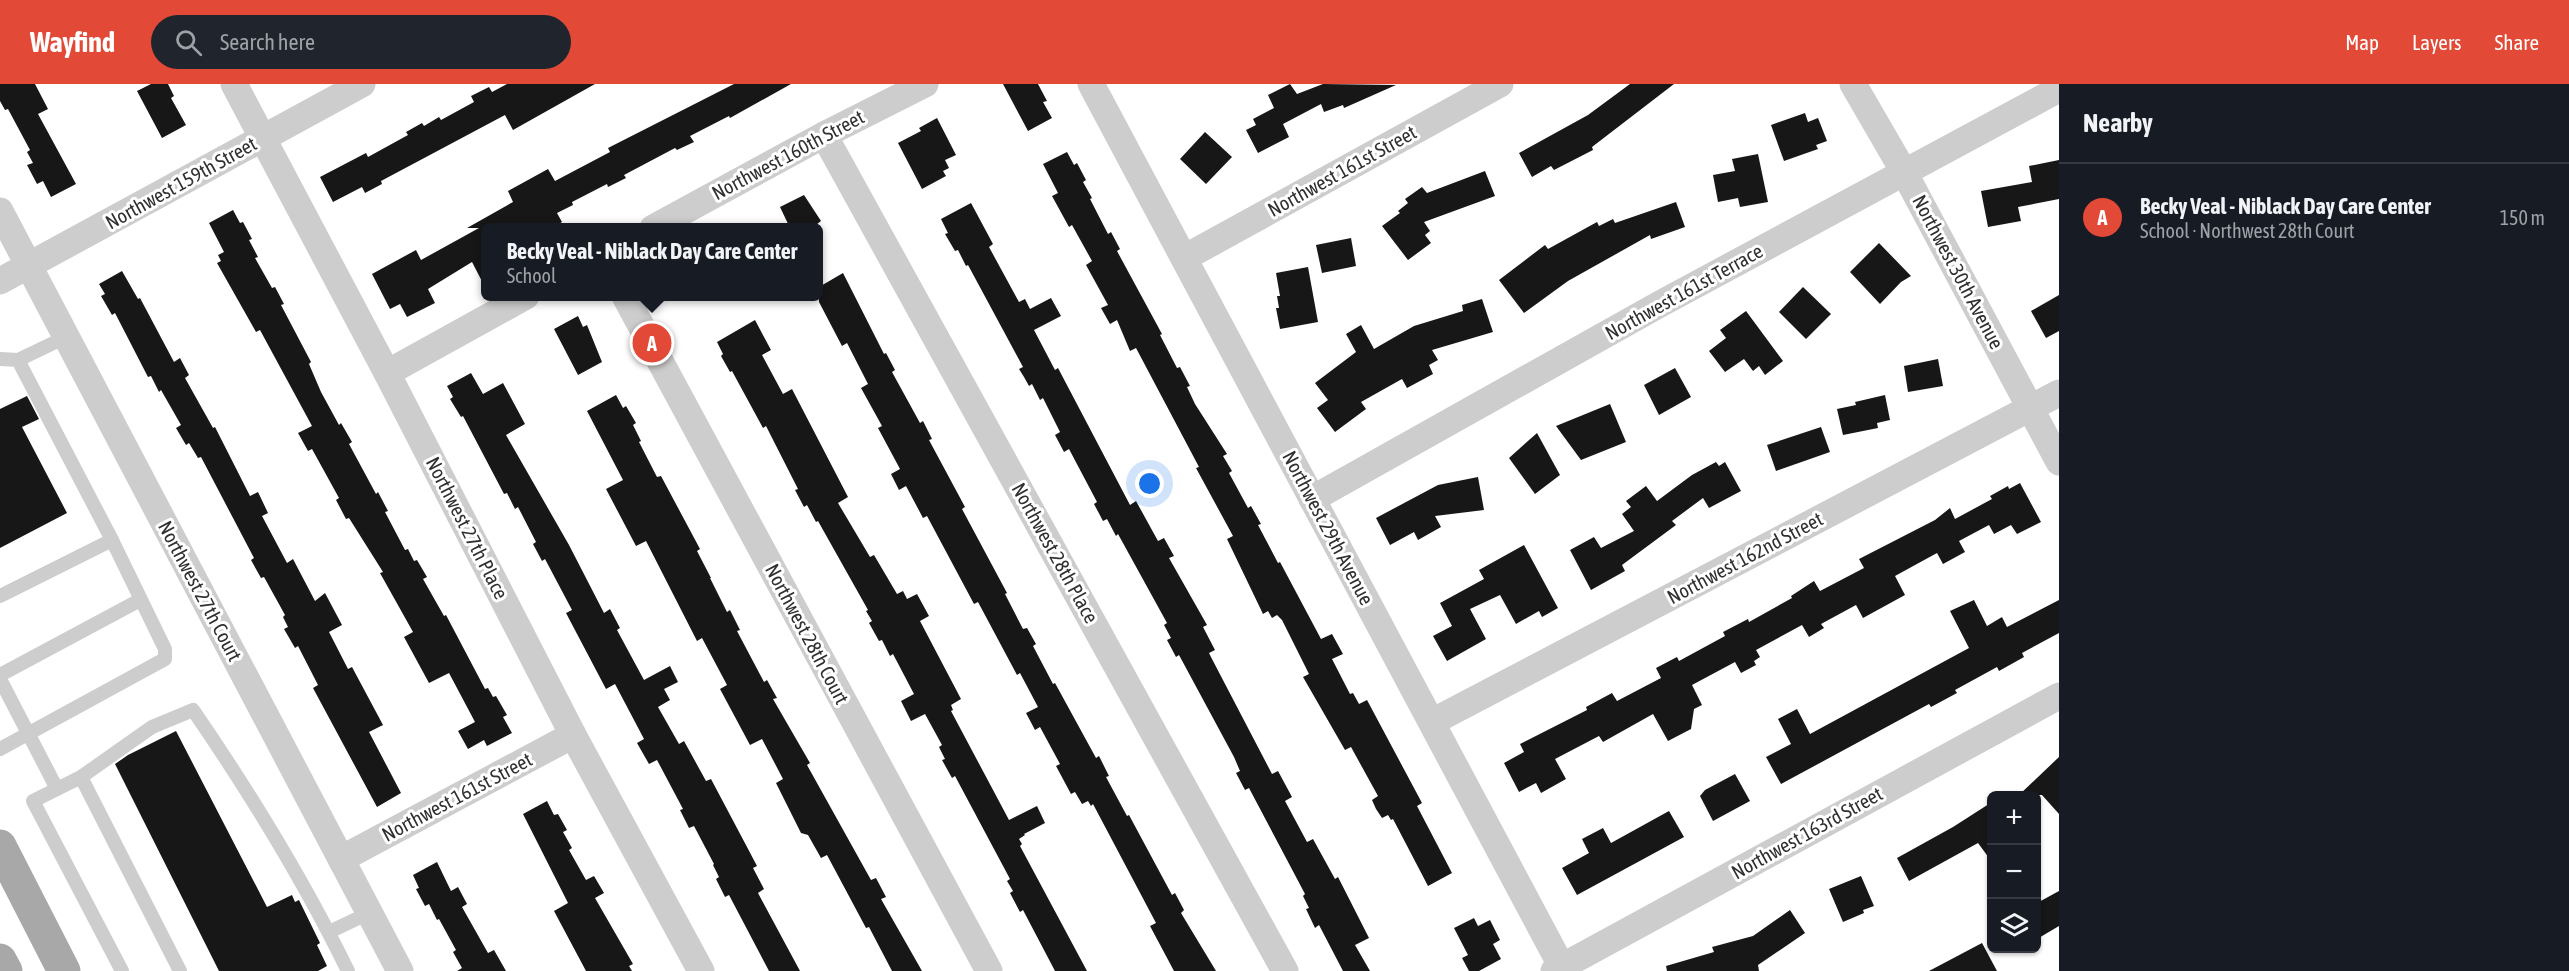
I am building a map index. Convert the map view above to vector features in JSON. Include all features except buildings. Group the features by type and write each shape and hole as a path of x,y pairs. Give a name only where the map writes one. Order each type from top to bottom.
{"main road":[{"path":"0,846 64,971"},
{"path":"0,960 6,971"}],"street":[{"name":"Northwest 27th Place","path":"234,84 387,373 573,735 701,971"},
{"name":"Northwest 159th Street","path":"0,282 362,84"},
{"name":"Northwest 160th Street","path":"662,223 824,135 925,84"},
{"name":"Northwest 29th Avenue","path":"1091,84 1432,722 1560,970"},
{"name":"Northwest 161st Street","path":"1184,258 1500,84"},
{"name":"Northwest 30th Avenue","path":"1853,84 1904,172 2059,462"},
{"name":"Northwest 161st Terrace","path":"1312,499 1660,304 2059,89"},
{"name":"Northwest 28th Place","path":"824,135 1285,971"},
{"name":"Northwest 27th Court","path":"0,211 400,971"},
{"path":"387,373 519,301"},
{"name":"Northwest 28th Court","path":"627,301 989,971"},
{"name":"Northwest 162nd Street","path":"1432,722 2059,393"},
{"name":"Northwest 163rd Street","path":"1560,970 2059,696"},
{"name":"Northwest 161st Street","path":"341,859 573,735"}],"lane":[{"path":"0,359 18,360 66,337"},
{"path":"0,749 165,659 165,649 112,540 18,360"},
{"path":"0,596 112,540"},
{"path":"57,789 0,677 140,600"},
{"path":"122,971 33,801 81,777 152,727 193,710 225,756 329,933 348,971"},
{"path":"81,777 180,971"},
{"path":"329,933 369,913"}],"place":[{"name":"Becky Veal - Niblack Day Care Center","path":"652,343"}]}
